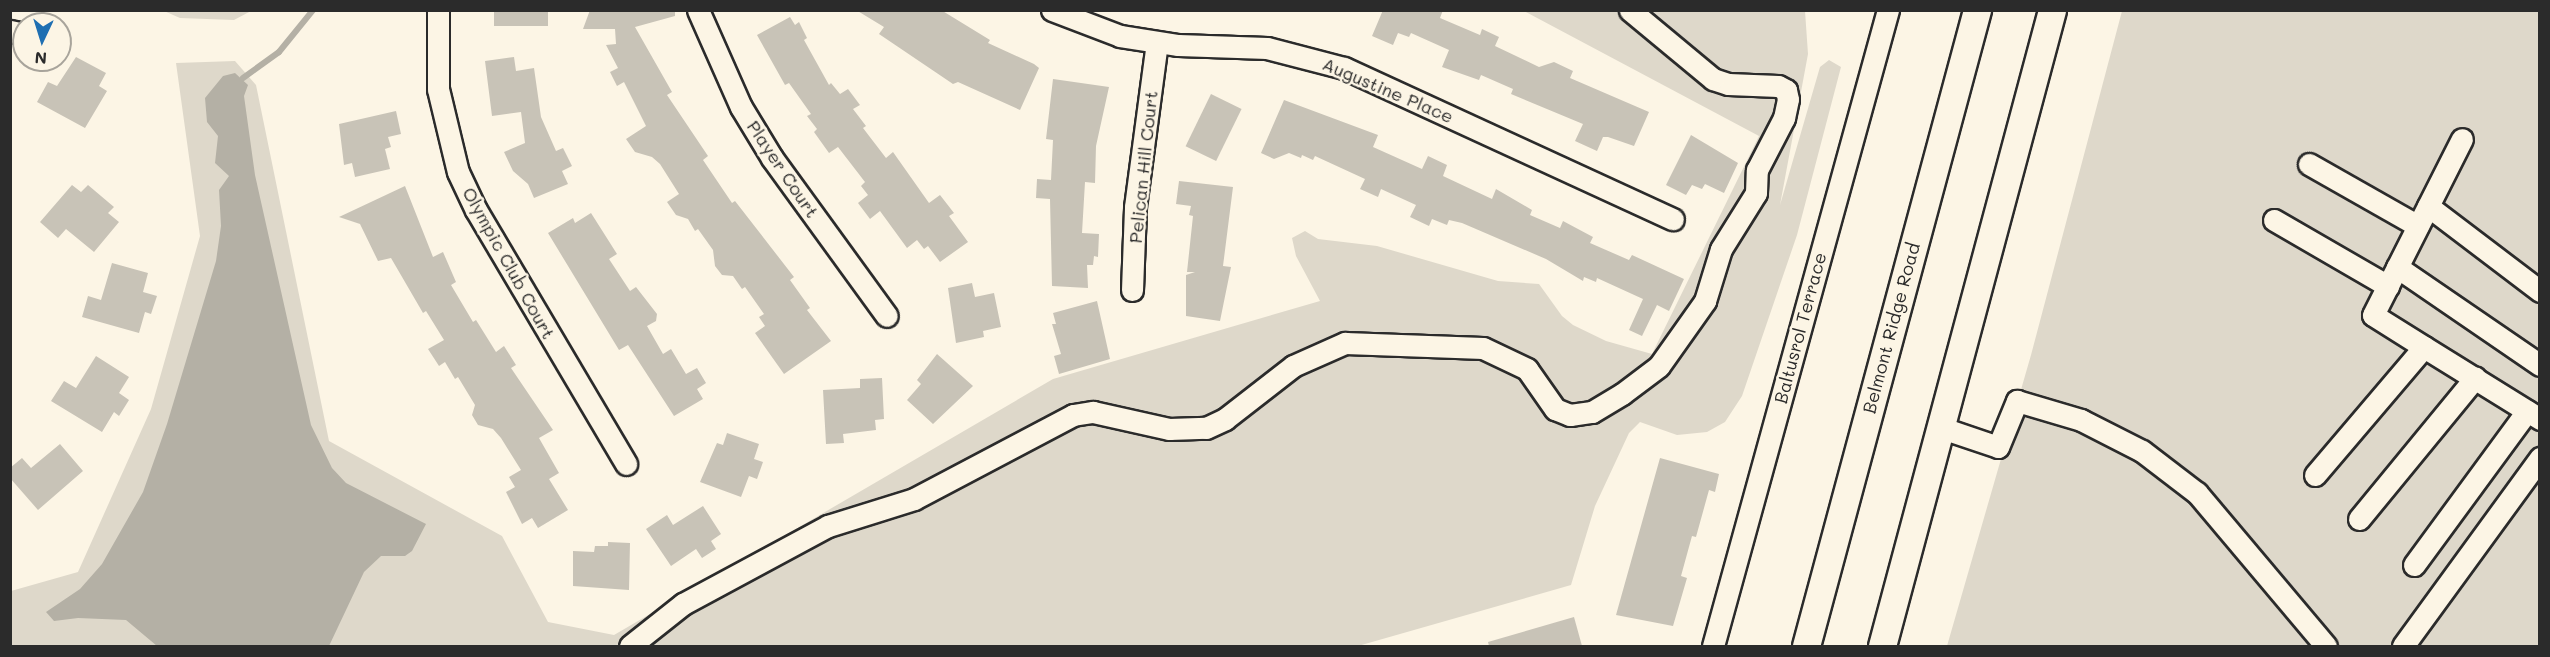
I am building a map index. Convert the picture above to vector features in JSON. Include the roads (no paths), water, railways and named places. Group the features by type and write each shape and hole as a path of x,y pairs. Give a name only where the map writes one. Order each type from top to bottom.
{"main road":[{"name":"Belmont Ridge Road","path":"1806,646 1977,10"},
{"path":"1882,646 2052,10"}],"street":[{"name":"Olympic Club Court","path":"438,10 438,89 458,172 476,210 626,464"},
{"name":"Player Court","path":"698,10 741,107 772,158 887,316"},
{"name":"Augustine Place","path":"1052,10 1120,36 1157,43 1267,48 1344,68 1673,219"},
{"path":"630,646 683,603 828,526 914,499 1074,415 1093,411 1169,429 1206,428 1225,419 1293,366 1345,343 1483,348 1527,369 1555,409 1570,415 1592,412 1622,394 1659,366 1705,301 1721,249 1756,193 1757,170 1784,118 1788,99 1786,90 1778,86 1728,84 1713,79 1630,10"},
{"name":"Baltusrol Terrace","path":"1713,646 1888,10"},
{"name":"Pelican Hill Court","path":"1132,291 1135,207 1157,43"},
{"path":"2414,565 2533,415 2373,315 2462,139"},
{"path":"2309,164 2418,226"},
{"path":"2428,206 2540,291"},
{"path":"2274,220 2392,277 2540,365"},
{"path":"2315,475 2424,347"},
{"path":"2359,519 2475,378"},
{"path":"1942,428 1998,447 2017,401 2082,420 2142,451 2197,493 2326,646"},
{"path":"2403,646 2540,458"}],"waterway":[{"path":"243,78 279,52 313,10"}]}
